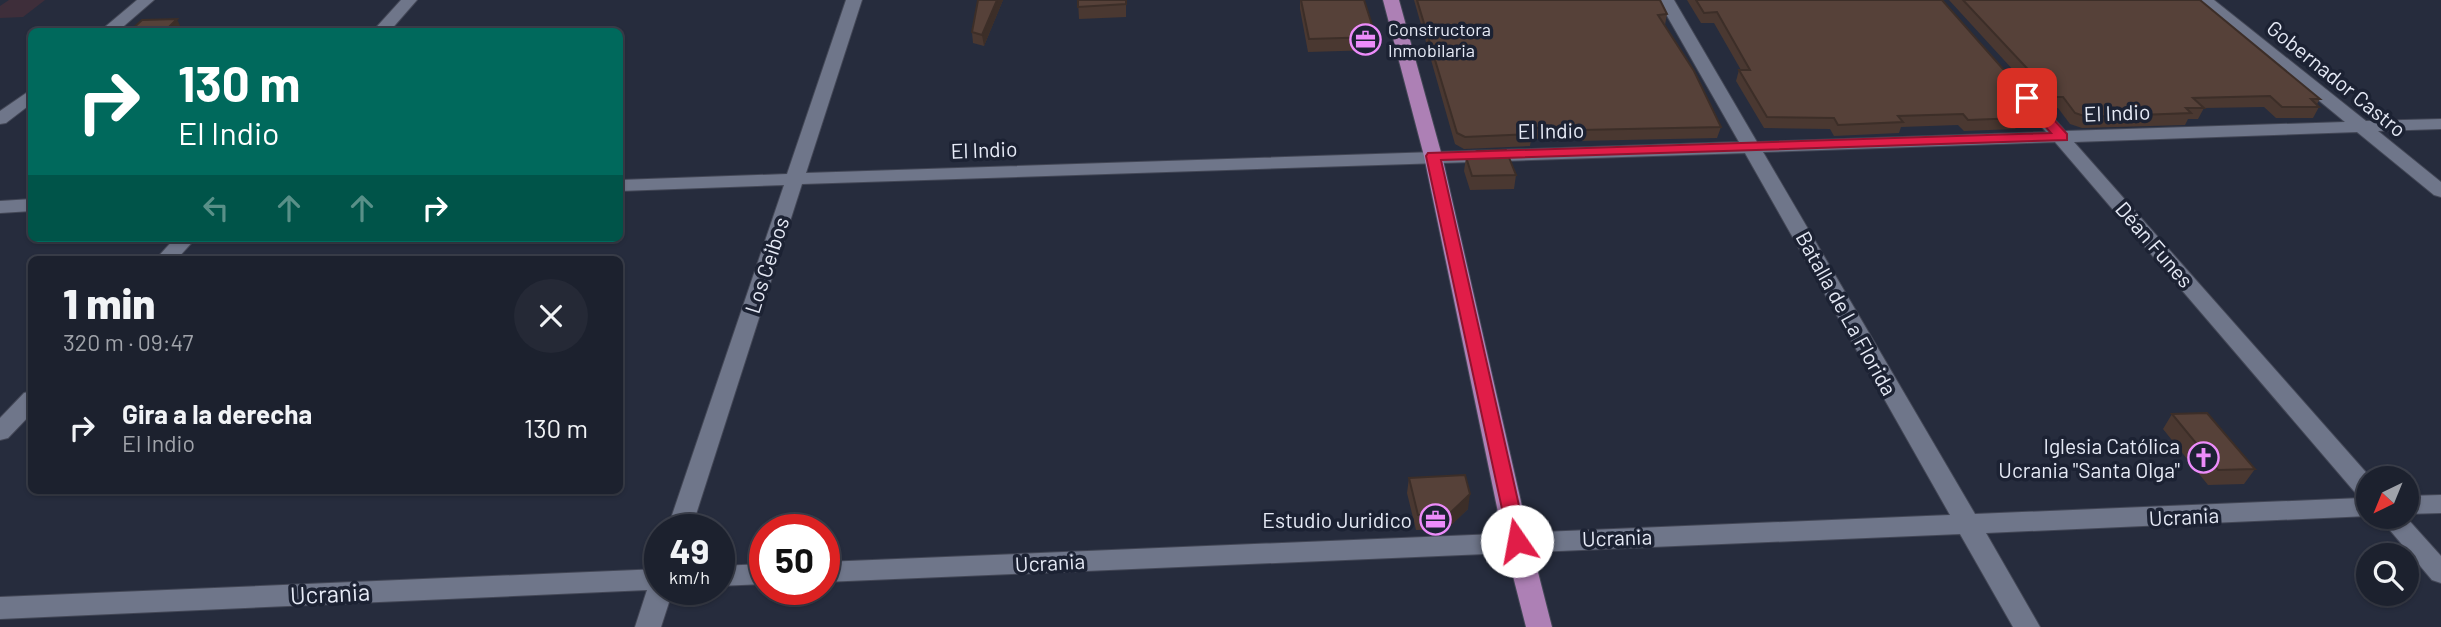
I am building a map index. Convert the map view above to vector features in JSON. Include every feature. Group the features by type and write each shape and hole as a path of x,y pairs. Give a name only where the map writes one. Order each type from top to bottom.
{"main road":[{"path":"1391,0 1433,156 1517,541 1539,627"}],"street":[{"path":"112,28 146,0"},
{"path":"384,28 409,0"},
{"name":"Los Ceibos","path":"685,514 854,0"},
{"name":"Batalla de La Florida","path":"1666,0 1754,148 1966,526 2027,627"},
{"name":"Gobernador Castro","path":"2205,0 2441,191"},
{"name":"Déan Funes","path":"2000,68 2356,477"},
{"path":"0,120 28,97"},
{"name":"El Indio","path":"623,185 2441,124"},
{"path":"0,207 28,205"},
{"path":"169,256 182,242"},
{"path":"0,432 28,403"},
{"path":"2419,504 2441,503"},
{"name":"Ucrania","path":"840,571 2356,508"},
{"path":"2402,529 2441,573"},
{"name":"Ucrania","path":"0,608 644,580"},
{"path":"648,627 655,605"}],"shaded area":[{"path":"9,0 45,0 23,17 0,18 0,6"}],"building":[{"path":"978,0 997,0 982,35 972,32"},
{"path":"1078,0 1126,0 1126,4 1078,7"},
{"path":"1301,0 1364,0 1376,37 1309,39"},
{"path":"1417,0 1660,0 1667,14 1658,15 1694,71 1721,127 1581,130 1579,127 1529,128 1532,134 1465,137 1457,133"},
{"path":"1696,0 1942,0 2034,104 2020,118 1968,120 1963,114 1898,116 1903,122 1838,125 1834,118 1767,117 1739,70 1750,70 1717,12 1704,13"},
{"path":"1963,0 2200,0 2320,99 2311,99 2319,107 2282,107 2270,96 2193,98 2204,108 2186,108 2191,113 2087,117 2075,113 2063,97 2054,97"},
{"path":"177,19 168,28 133,28 142,20"},
{"path":"1506,150 1516,175 1472,176 1466,157 1477,151"},
{"path":"2207,413 2255,469 2218,470 2172,414"},
{"path":"1465,475 1470,494 1449,514 1418,515 1409,478"}],"place":[{"name":"Constructora Inmobilaria","path":"1365,39"},
{"name":"Iglesia Católica Ucrania \"Santa Olga\"","path":"2203,457"},
{"name":"Estudio Juridico","path":"1435,519"}],"route":[{"path":"1517,541 1433,156 2062,137 2027,98"}]}
